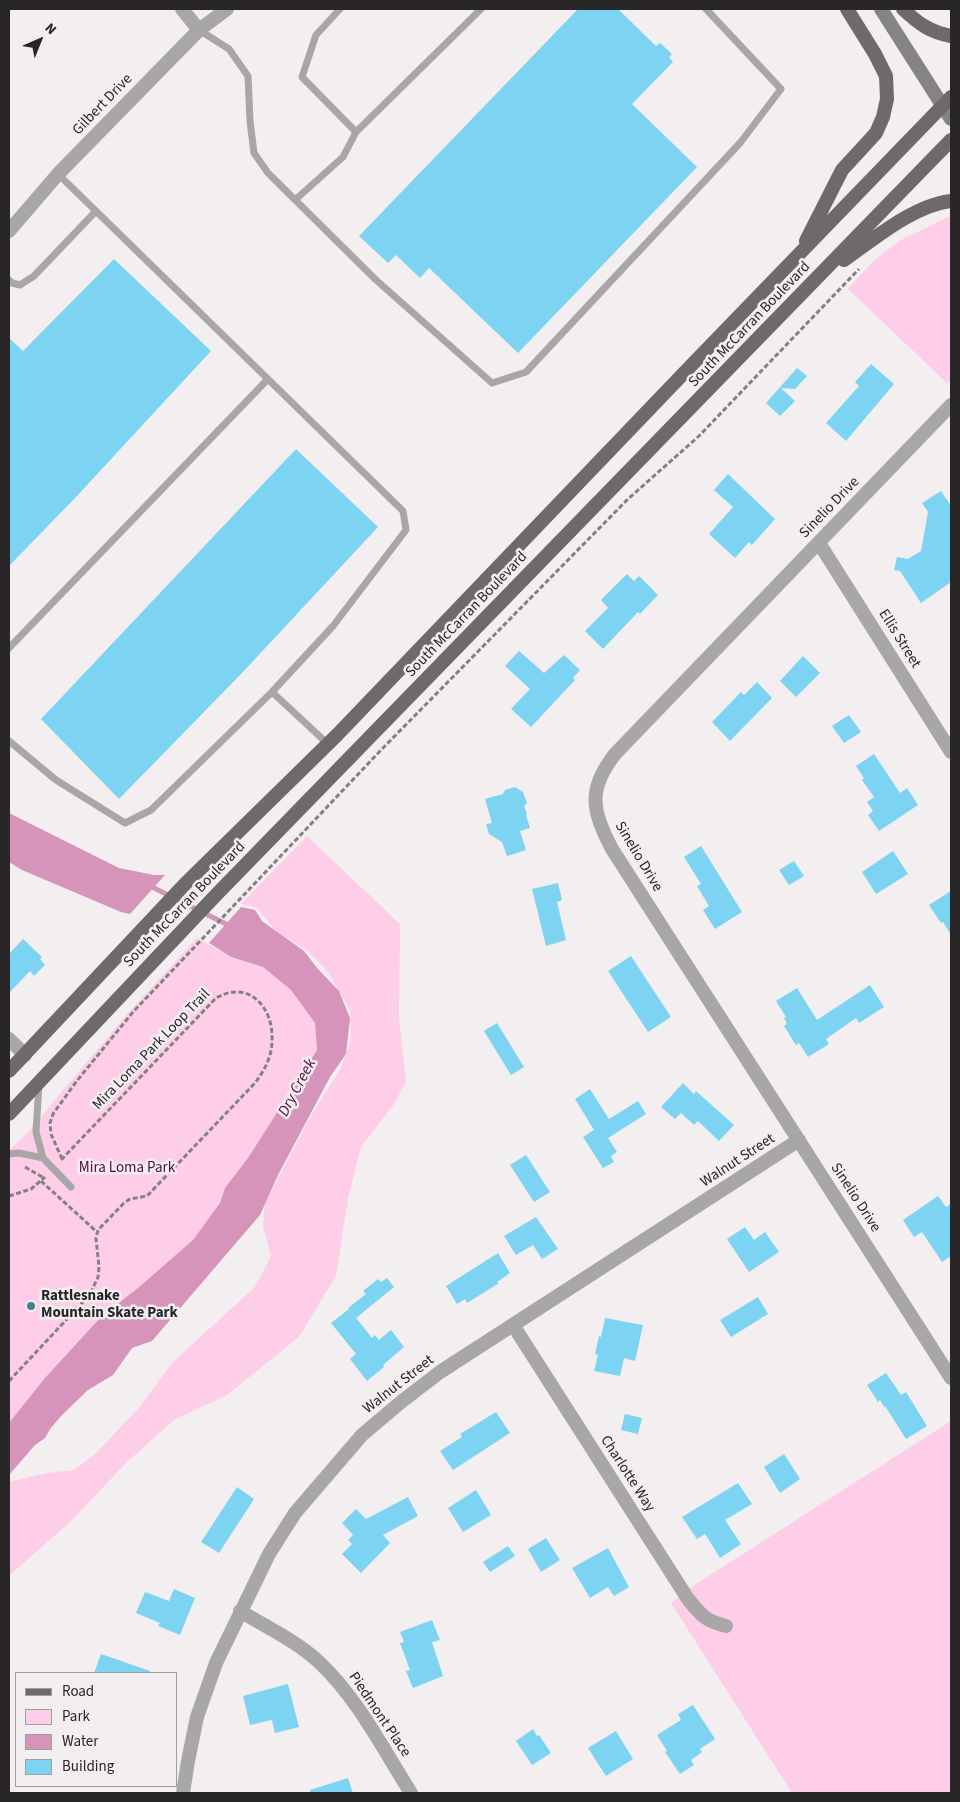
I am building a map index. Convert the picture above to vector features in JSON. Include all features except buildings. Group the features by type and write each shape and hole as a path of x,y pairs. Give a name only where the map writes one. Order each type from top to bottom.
{"main road":[{"path":"798,255 842,170 876,133 883,117 887,99 886,76 875,54 847,9"},
{"path":"881,9 947,102 951,119"},
{"path":"903,9 932,32 951,36"},
{"name":"South McCarran Boulevard","path":"9,1071 185,884 328,744 947,102"},
{"name":"South McCarran Boulevard","path":"9,1114 180,932 951,140"},
{"path":"820,275 908,216 951,201"}],"street":[{"path":"182,9 199,30"},
{"name":"Gilbert Drive","path":"9,231 58,174 199,30 227,9"},
{"name":"Sinelio Drive","path":"951,405 614,754 603,769 595,791 601,827 612,849 951,1378"},
{"name":"Ellis Street","path":"818,543 951,752"},
{"path":"9,1039 25,1055"},
{"name":"Walnut Street","path":"183,1793 197,1717 216,1664 240,1611 269,1554 295,1513 362,1435 440,1372 799,1140"},
{"name":"Charlotte Way","path":"513,1325 688,1599 701,1616 712,1623 726,1626"},
{"name":"Piedmont Place","path":"240,1611 318,1661 339,1682 412,1793"}],"lane":[{"path":"340,9 316,36 302,76 356,132"},
{"path":"295,200 343,157 356,132 481,9"},
{"path":"199,30 229,49 248,76 250,121 254,153 268,174 375,280 492,384 526,372 740,143 781,89 706,9"},
{"path":"9,741 56,780 125,823 151,810 272,692 333,626 406,530 403,511 58,174"},
{"path":"9,280 20,285 34,276 96,211"},
{"path":"9,648 268,379"},
{"path":"272,692 328,744"},
{"path":"39,1082 36,1132 43,1158 71,1187"},
{"path":"9,1154 19,1153 43,1158"}],"path":[{"name":"Mira Loma Park Loop Trail","path":"97,1232 124,1203 130,1199 147,1196 255,1084 264,1071 270,1057 272,1041 268,1016 261,1004 253,996 243,992 224,993 216,998 62,1159 51,1134 50,1123 53,1114 76,1082 133,1012 422,708 628,499 699,436 862,266"},
{"path":"9,1381 83,1302 92,1290 98,1277 99,1266 97,1232 42,1180 23,1166"},
{"path":"9,1196 31,1189 42,1180"}],"green space":[{"path":"951,217 951,380 947,383 848,289 873,261 901,240"},
{"path":"307,836 400,924 399,1017 406,1082 394,1104 361,1147 348,1199 336,1276 299,1337 227,1395 174,1420 127,1462 72,1520 9,1576 9,1482 47,1473 74,1470 95,1454 138,1409 173,1362 255,1287 271,1256 263,1226 265,1203 312,1114 341,1068 351,1040 350,1010 327,971 307,950 277,932 257,908 241,904"},
{"name":"Mira Loma Park","path":"197,938 231,957 263,967 291,990 315,1023 317,1050 205,1234 9,1433 9,1151 28,1132 128,1013"},
{"path":"951,1421 951,1793 792,1793 671,1603 696,1584"}],"water":[{"path":"9,813 119,868 154,875 165,875 130,914 121,912 22,870 9,862"},
{"path":"241,907 255,910 262,921 304,951 339,991 350,1018 346,1054 330,1077 278,1175 260,1215 152,1341 132,1348 113,1375 88,1390 61,1416 45,1438 35,1445 9,1475 9,1423 45,1378 101,1317 138,1288 193,1240 220,1203 225,1188 248,1158 317,1050 315,1023 291,990 263,967 231,957 209,943"}],"waterway":[{"name":"Dry Creek","path":"148,885 230,926"}],"place":[{"name":"Rattlesnake Mountain Skate Park","path":"31,1306"}]}
